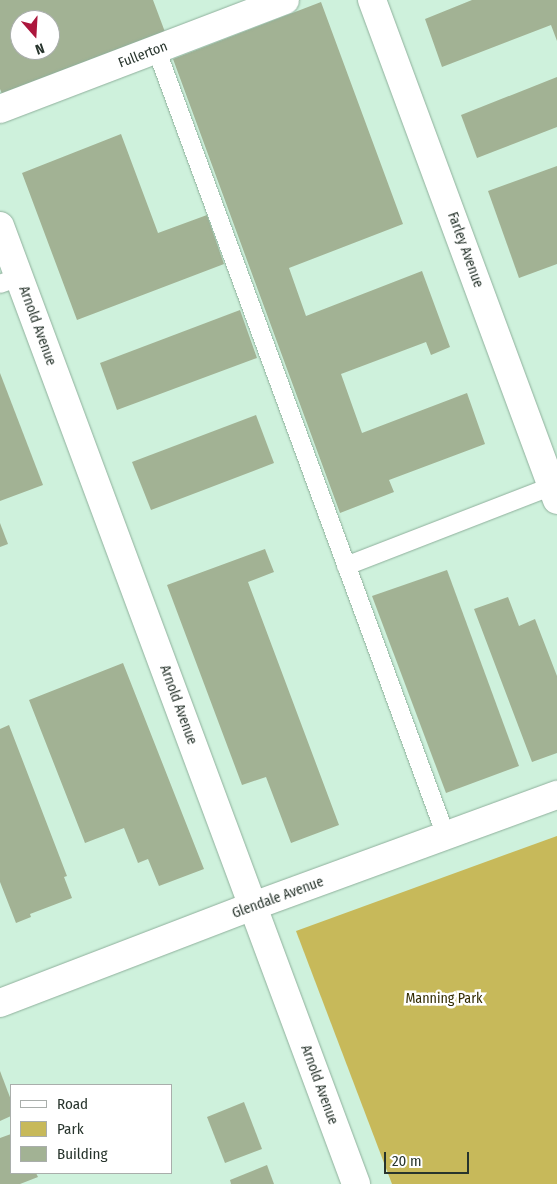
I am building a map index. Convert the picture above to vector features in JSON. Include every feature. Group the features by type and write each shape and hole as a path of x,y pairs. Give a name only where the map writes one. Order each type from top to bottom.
{"street":[{"name":"Fullerton","path":"0,109 156,51 285,0"},
{"name":"Farley Avenue","path":"372,0 554,493"},
{"name":"Arnold Avenue","path":"0,226 9,280 252,906 356,1184"},
{"name":"Glendale Avenue","path":"0,1003 252,906 557,795"}],"lane":[{"path":"156,51 446,836"},
{"path":"346,566 554,493"}],"green space":[{"name":"Manning Park","path":"557,836 557,1184 392,1184 296,931"}],"building":[{"path":"0,0 153,0 165,32 2,94 0,89"},
{"path":"472,0 557,0 557,41 551,25 442,67 425,19"},
{"path":"321,2 403,224 289,268 306,316 422,271 450,347 431,355 426,342 341,374 362,433 467,393 485,444 389,480 394,492 340,513 173,59"},
{"path":"557,77 557,127 477,158 461,115"},
{"path":"121,134 158,233 207,215 224,264 77,320 22,173"},
{"path":"557,166 557,264 519,278 488,191"},
{"path":"240,310 257,358 117,410 100,363"},
{"path":"0,373 43,485 0,501"},
{"path":"256,415 274,463 151,510 132,462"},
{"path":"0,523 8,544 0,547"},
{"path":"265,549 274,572 248,582 339,825 291,843 266,777 242,785 167,585"},
{"path":"447,570 519,766 446,793 372,596"},
{"path":"508,597 519,626 535,619 557,676 557,753 532,762 474,609"},
{"path":"123,663 204,869 159,886 148,859 138,863 124,828 85,843 29,700"},
{"path":"9,725 67,876 64,877 72,898 30,914 31,917 16,923 0,882 0,729"},
{"path":"0,1071 10,1097 10,1116 0,1121"},
{"path":"244,1102 262,1149 225,1163 207,1117"},
{"path":"10,1134 10,1174 36,1174 38,1177 20,1184 0,1184 0,1138"},
{"path":"267,1165 274,1184 231,1184 230,1180"}]}
